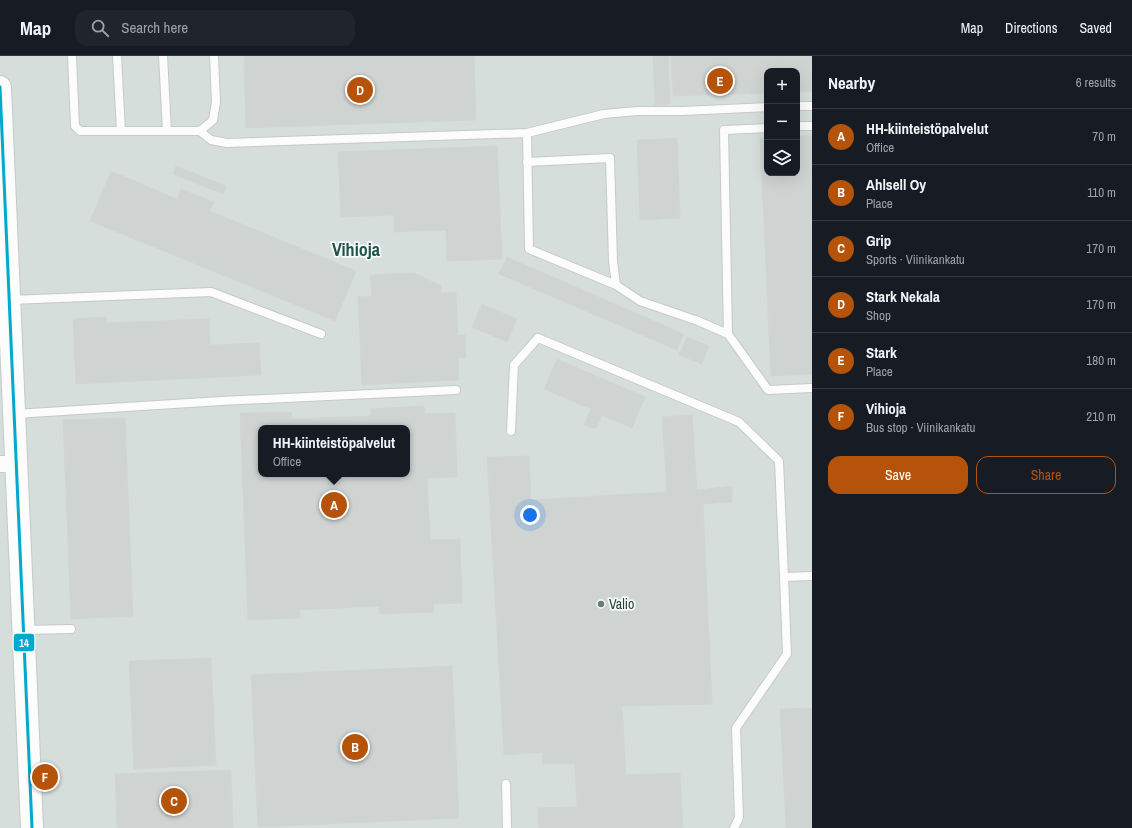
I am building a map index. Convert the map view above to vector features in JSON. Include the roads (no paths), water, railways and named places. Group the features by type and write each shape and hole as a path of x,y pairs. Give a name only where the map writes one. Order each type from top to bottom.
{"main road":[{"path":"0,88 2,170 14,414 8,464 24,630 32,828"}],"lane":[{"path":"72,56 75,126 80,131 200,131 211,140 227,143 527,133 604,114 637,110 764,108"},
{"path":"117,56 120,131"},
{"path":"163,56 167,131"},
{"path":"200,131 213,120 216,102 214,56"},
{"path":"800,106 812,106"},
{"path":"800,126 812,126"},
{"path":"728,334 724,130 764,128"},
{"path":"527,133 529,249 616,286 640,301 698,321 728,334 768,390 812,388"},
{"path":"527,162 610,158 613,261 616,286"},
{"path":"9,300 211,292 321,334"},
{"path":"511,432 514,365 538,338 739,422 779,461 787,654 736,728 739,818 734,828"},
{"path":"14,414 221,401 456,390"},
{"path":"784,577 812,576"},
{"path":"24,630 71,629"},
{"path":"506,784 507,828"}],"place":[{"name":"Stark","path":"720,81"},
{"name":"Stark Nekala","path":"360,90"},
{"name":"HH-kiinteistöpalvelut","path":"334,505"},
{"name":"Valio","path":"601,604"},
{"name":"Ahlsell Oy","path":"355,747"},
{"name":"Vihioja","path":"45,777"},
{"name":"Grip","path":"174,801"}],"district":[{"name":"Vihioja","path":"356,249"}]}
